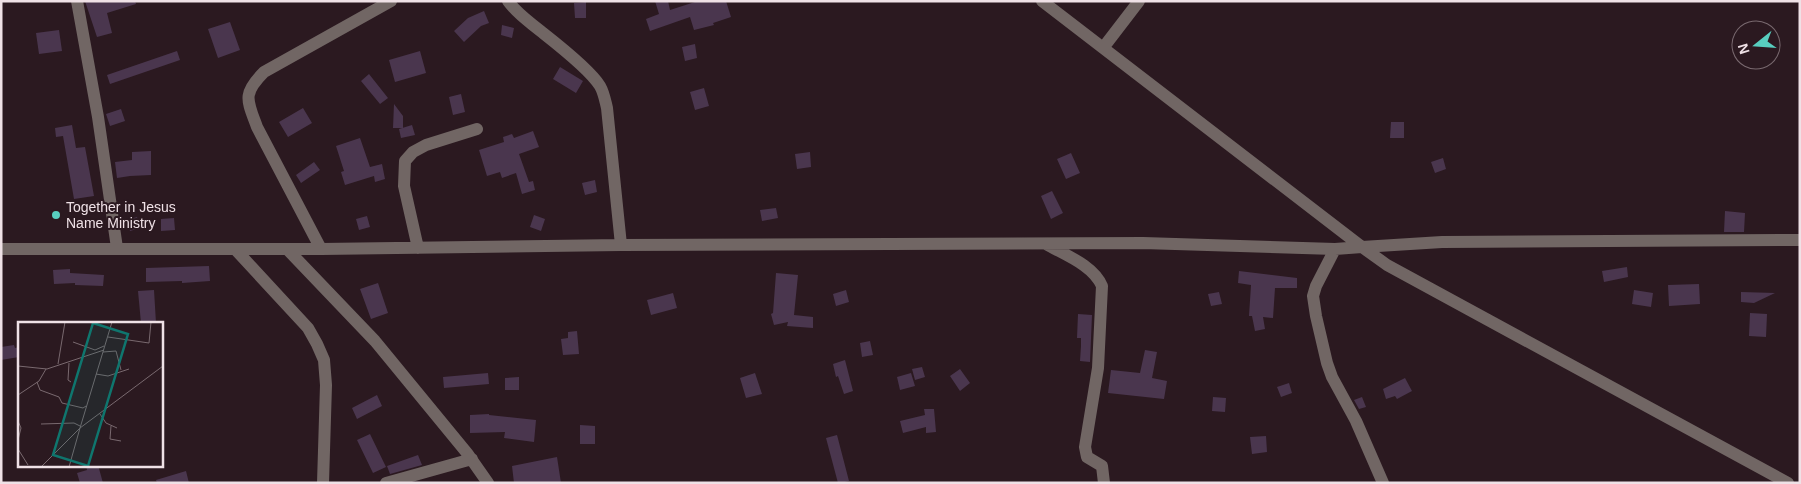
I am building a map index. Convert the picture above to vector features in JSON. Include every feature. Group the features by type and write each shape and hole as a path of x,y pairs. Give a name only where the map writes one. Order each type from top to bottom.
{"street":[{"path":"77,1 98,117 117,248"},
{"path":"321,249 257,127 249,106 251,84 264,72 391,1"},
{"path":"508,1 514,10 526,21 541,31 589,74 599,84 604,94 622,245"},
{"path":"1042,1 1387,265 1788,483"},
{"path":"1103,48 1139,1"},
{"path":"418,248 404,186 405,160 413,152 426,146 478,129"},
{"path":"1,249 321,249 622,245 1144,243 1334,249 1442,242 1800,240"},
{"path":"1046,244 1090,270 1099,278 1102,286 1098,368 1085,447 1087,457 1102,466 1104,483"},
{"path":"235,249 308,328 324,360 326,385 323,483"},
{"path":"287,249 375,341 472,459 488,483"},
{"path":"1334,249 1313,296 1316,316 1332,377 1356,421 1382,483"},
{"path":"386,483 472,459"}],"building":[{"path":"85,1 135,1 136,4 107,13 112,33 97,37"},
{"path":"655,1 668,1 670,10 698,1 726,1 731,17 713,23 714,25 694,30 690,17 650,31 646,19 659,14"},
{"path":"586,2 586,18 575,18 574,3"},
{"path":"484,11 489,23 481,26 464,42 454,31 468,18"},
{"path":"230,22 240,50 218,58 208,29"},
{"path":"502,25 514,28 512,38 501,35"},
{"path":"59,30 62,51 39,54 36,33"},
{"path":"695,44 697,58 685,61 682,47"},
{"path":"177,51 180,60 110,84 107,75"},
{"path":"420,51 426,73 395,82 389,60"},
{"path":"560,67 583,81 576,93 553,79"},
{"path":"369,74 388,98 380,104 361,81"},
{"path":"704,88 709,106 695,110 690,92"},
{"path":"461,94 465,112 453,115 449,97"},
{"path":"394,104 403,116 403,128 393,128"},
{"path":"303,108 312,123 288,137 279,122"},
{"path":"121,109 125,121 110,126 106,114"},
{"path":"1391,122 1404,122 1404,138 1390,138"},
{"path":"72,125 76,148 85,147 94,196 74,199 63,136 56,137 55,128"},
{"path":"412,125 415,135 401,138 399,129"},
{"path":"533,131 539,147 519,154 529,182 533,181 535,190 522,194 516,173 502,178 500,172 487,176 479,150 504,142 503,137 512,134 514,138"},
{"path":"360,138 370,167 382,164 385,179 375,182 374,176 345,185 341,172 344,171 336,146"},
{"path":"151,151 151,175 117,178 115,162 132,160 132,152"},
{"path":"810,152 811,167 797,169 795,154"},
{"path":"1071,153 1080,173 1066,179 1057,159"},
{"path":"1443,158 1446,169 1435,173 1431,162"},
{"path":"314,162 320,170 301,183 296,175"},
{"path":"595,180 597,192 585,195 582,183"},
{"path":"1052,191 1063,213 1051,219 1041,196"},
{"path":"776,208 778,218 762,221 760,210"},
{"path":"1725,211 1745,213 1744,232 1724,232"},
{"path":"534,215 545,219 541,231 530,227"},
{"path":"367,216 370,227 359,230 356,219"},
{"path":"137,217 140,228 130,231 127,220"},
{"path":"174,218 175,230 161,231 161,219"},
{"path":"209,266 210,281 182,283 182,281 146,282 146,268"},
{"path":"1627,267 1628,277 1604,282 1602,271"},
{"path":"70,269 70,273 104,275 103,286 75,285 75,283 54,284 53,270"},
{"path":"1239,271 1297,278 1297,288 1275,288 1273,318 1263,317 1265,329 1255,331 1252,316 1249,316 1251,285 1238,283"},
{"path":"776,273 798,275 794,315 813,317 813,328 787,326 788,322 774,325 771,314 773,313"},
{"path":"378,283 388,313 371,319 360,289"},
{"path":"1699,284 1700,304 1669,306 1668,285"},
{"path":"154,290 156,322 141,322 138,291"},
{"path":"846,290 849,302 836,306 833,294"},
{"path":"1634,290 1653,293 1651,307 1632,304"},
{"path":"1219,292 1222,304 1211,306 1208,294"},
{"path":"1741,292 1775,293 1754,303 1741,302"},
{"path":"673,293 677,308 651,315 647,300"},
{"path":"1750,313 1767,314 1766,337 1749,336"},
{"path":"1078,314 1092,315 1090,362 1080,361 1081,338 1077,338"},
{"path":"577,331 579,354 563,355 561,339 568,338 568,332"},
{"path":"870,341 873,355 862,357 860,343"},
{"path":"14,345 15,348 18,347 18,357 1,360 1,347"},
{"path":"1145,350 1157,352 1152,378 1167,381 1164,399 1108,393 1111,370 1140,373"},
{"path":"845,360 853,391 844,394 838,376 836,377 833,364"},
{"path":"922,367 925,377 915,380 912,369"},
{"path":"960,369 970,383 960,391 950,376"},
{"path":"488,373 489,384 444,388 443,377"},
{"path":"755,373 762,394 746,398 740,378"},
{"path":"911,373 915,386 900,390 897,377"},
{"path":"519,377 519,390 505,390 505,378"},
{"path":"1405,378 1412,391 1397,399 1395,396 1386,399 1383,389"},
{"path":"1289,383 1292,393 1281,397 1277,387"},
{"path":"377,395 382,406 357,419 352,408"},
{"path":"1213,397 1226,398 1225,412 1212,411"},
{"path":"1362,397 1366,407 1359,409 1354,400"},
{"path":"924,409 934,409 936,432 926,433 926,427 903,433 900,421 925,415"},
{"path":"489,414 536,420 534,442 504,438 505,432 470,433 470,415"},
{"path":"580,425 595,426 595,444 580,444"},
{"path":"370,434 386,467 373,473 357,440"},
{"path":"837,435 849,481 841,483 838,483 826,438"},
{"path":"1266,436 1267,452 1252,454 1250,437"},
{"path":"418,455 422,465 390,474 387,466"},
{"path":"557,457 561,483 514,483 512,466"},
{"path":"86,466 98,466 103,483 80,483 77,473 87,470"},
{"path":"186,471 189,483 157,483 156,480"}],"place":[{"name":"Together in Jesus Name Ministry","path":"56,215"}]}
